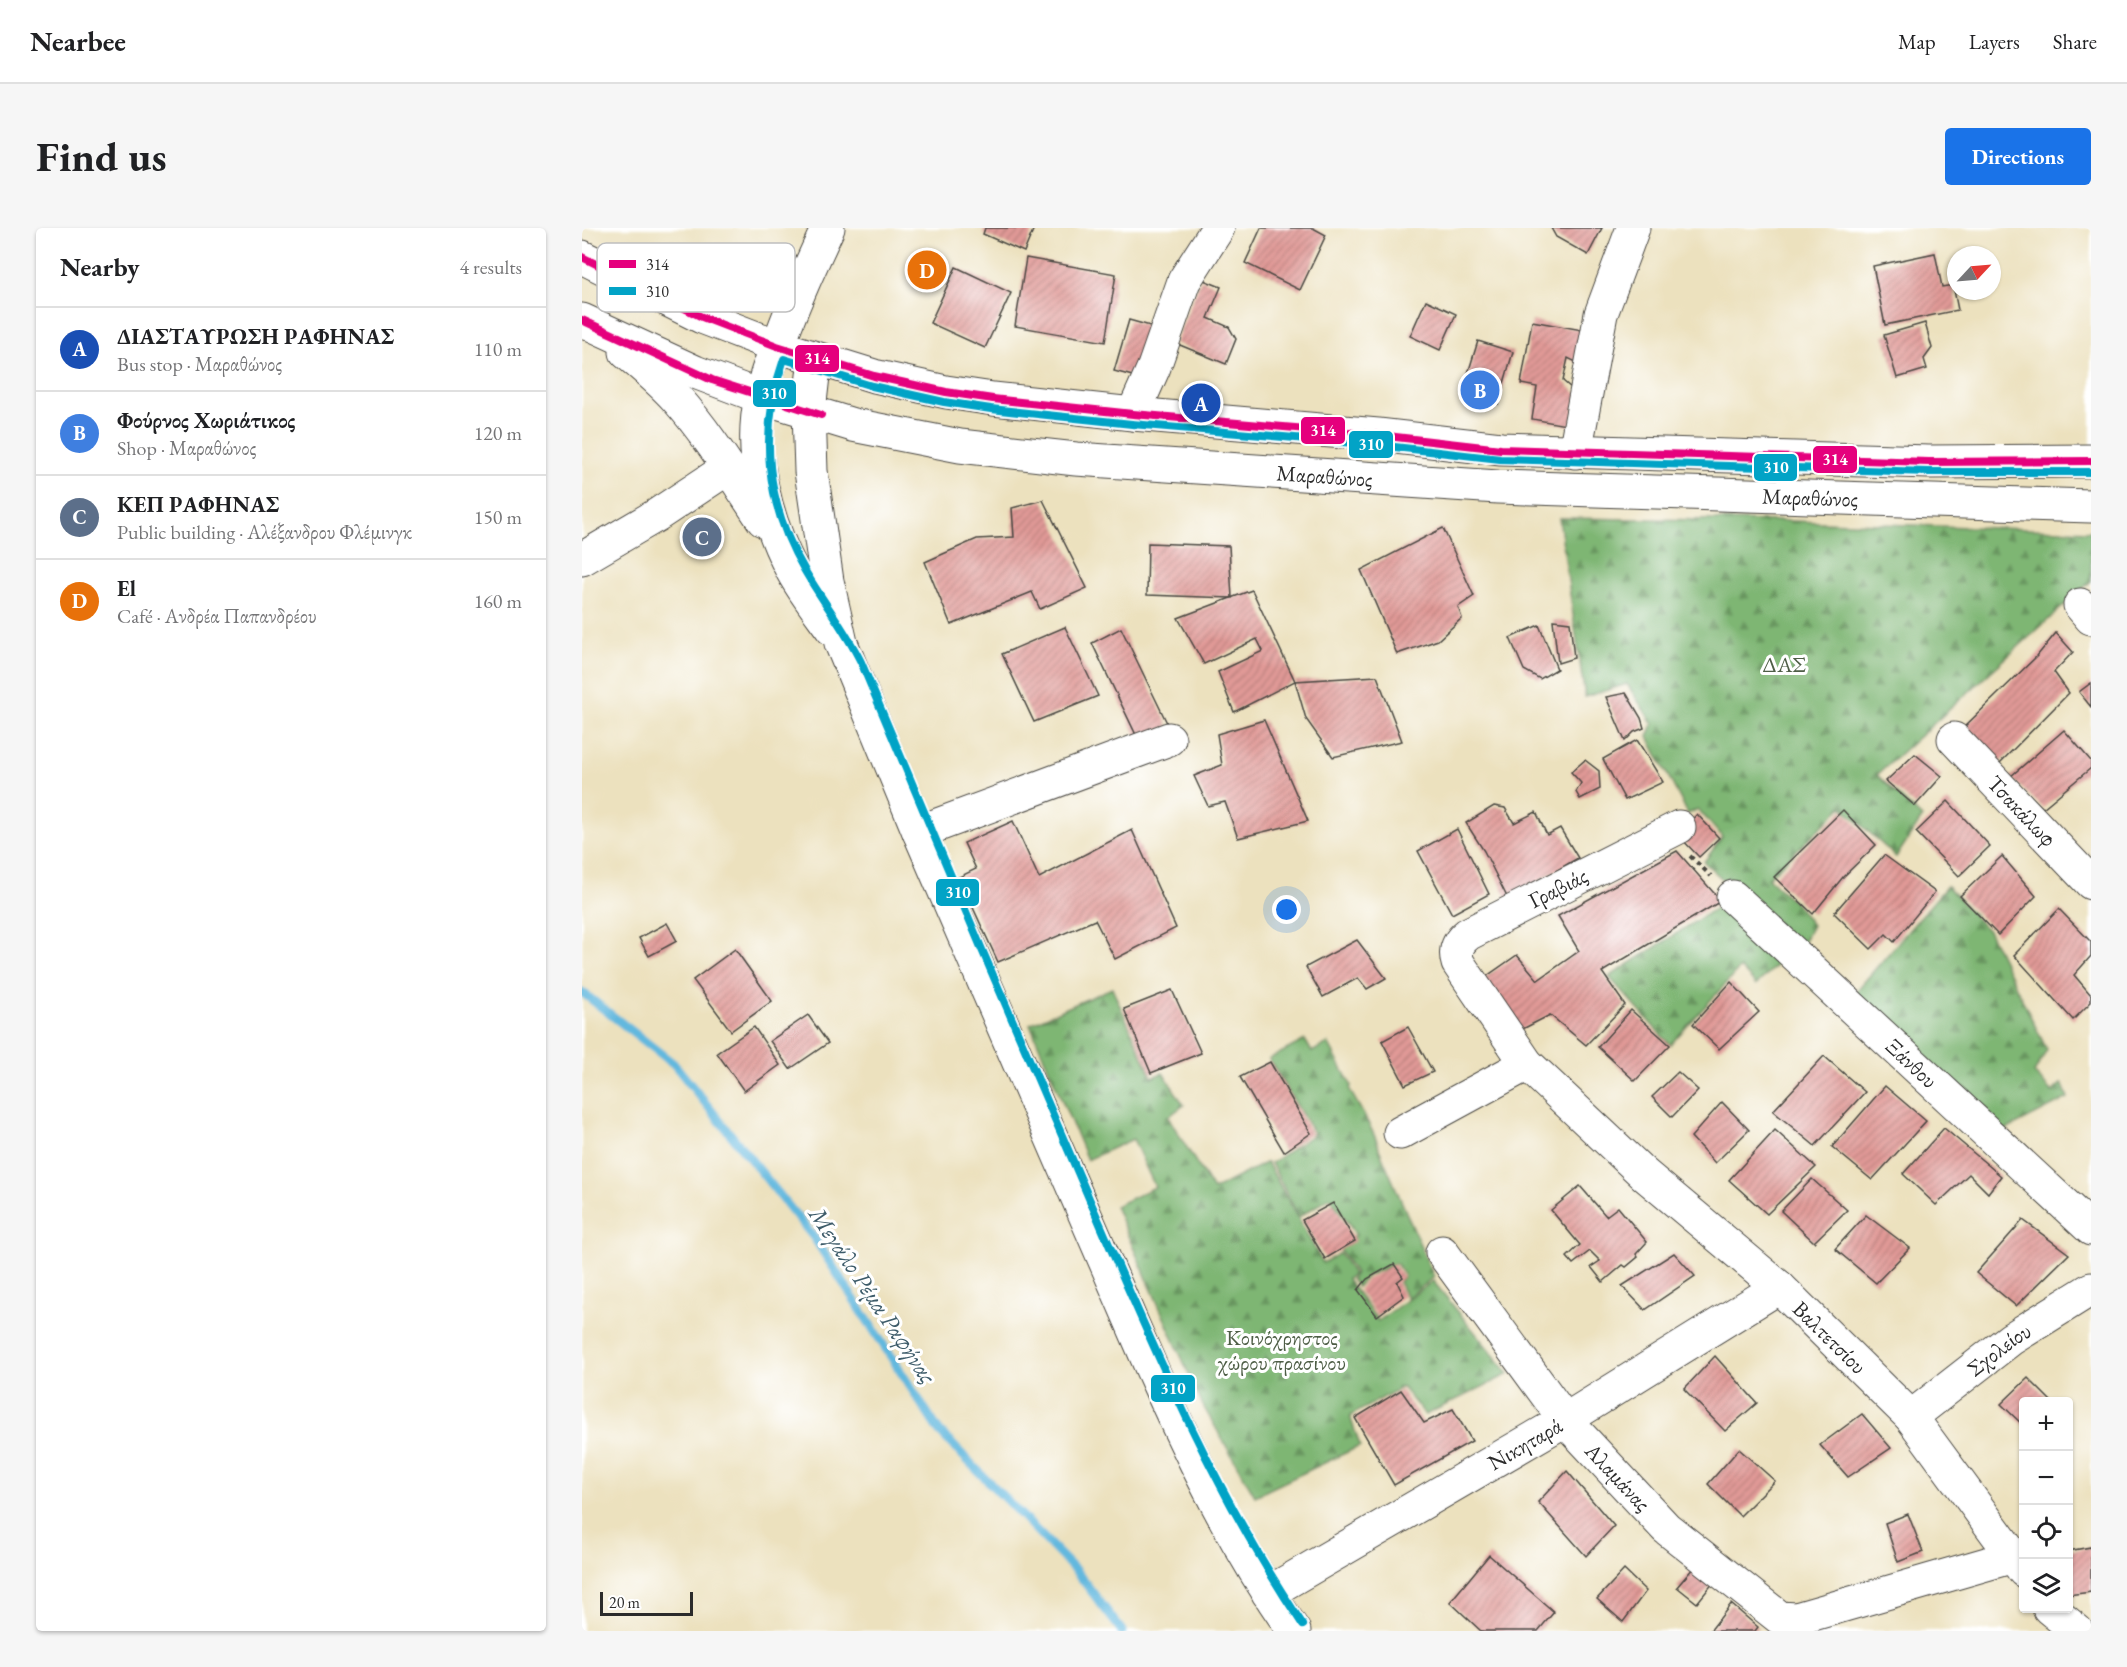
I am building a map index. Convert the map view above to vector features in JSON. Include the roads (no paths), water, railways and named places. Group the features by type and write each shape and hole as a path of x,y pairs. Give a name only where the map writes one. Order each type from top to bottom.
{"main road":[{"path":"795,302 828,228"},
{"path":"1133,414 1154,367 1184,281 1218,228"},
{"path":"1575,452 1601,314 1633,228"},
{"name":"Μαραθώνος","path":"582,257 597,264"},
{"name":"Μαραθώνος","path":"692,312 777,346 874,376 946,392 1133,414 1378,435 1501,449 1929,462 2091,461"},
{"path":"791,312 760,397 756,451 771,516 782,547 794,573 842,643"},
{"path":"588,323 651,372 676,398 698,424 782,547"},
{"name":"Μαραθώνος","path":"588,323 695,372 760,397 853,425 960,446 1076,459 1497,487 2091,506"},
{"path":"815,358 809,411 811,471 827,580 842,643 919,832 1159,1387 1225,1520 1268,1593 1294,1631"},
{"path":"582,559 657,515 728,468"},
{"path":"919,832 1169,739"},
{"name":"Τσακάλωφ","path":"1954,739 2091,883"},
{"name":"Γραβιάς","path":"1458,963 1457,947 1461,939 1468,934 1673,830"},
{"name":"Ξάνθου","path":"1733,897 2030,1175 2091,1229"},
{"name":"Βαλτετσίου","path":"1458,963 1527,1064 1645,1175 1779,1287 1911,1417 2019,1563 1796,1619 1780,1618"},
{"path":"1400,1133 1527,1064"},
{"name":"Αλαμάνας","path":"1442,1252 1565,1420 1666,1528 1780,1618"},
{"name":"Νικηταρά","path":"1268,1593 1565,1420 1779,1287"},
{"name":"Σχολείου","path":"1911,1417 2011,1339 2091,1289"},
{"path":"2055,1613 2077,1631"}],"waterway":[{"name":"Μεγάλο Ρέμα Ραφήνας","path":"582,992 674,1064 815,1239 939,1431 1076,1571 1122,1631"}],"place":[{"name":"El","path":"927,270"},
{"name":"Φούρνος Χωριάτικος","path":"1480,390"},
{"name":"ΔΙΑΣΤΑΥΡΩΣΗ ΡΑΦΗΝΑΣ","path":"1201,403"},
{"name":"ΚΕΠ ΡΑΦΗΝΑΣ","path":"702,537"}],"park label":[{"name":"ΔΑΣ","path":"1784,664"},
{"name":"Κοινόχρηστος χώρου πρασίνου","path":"1282,1350"}]}
